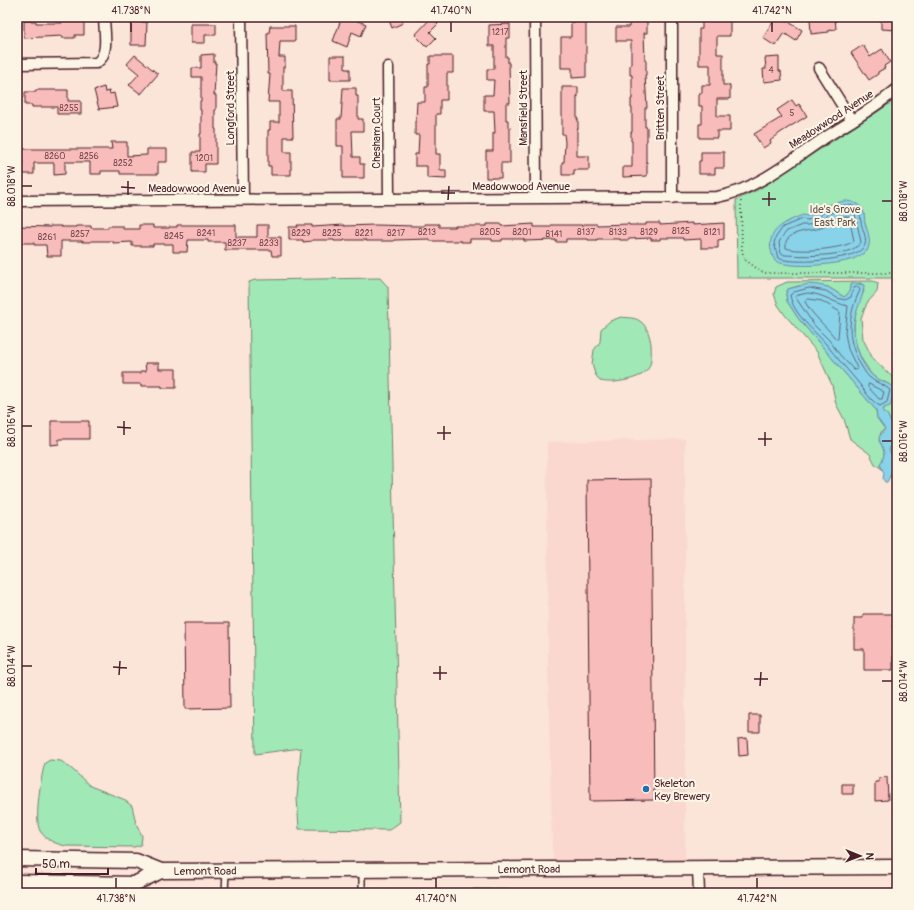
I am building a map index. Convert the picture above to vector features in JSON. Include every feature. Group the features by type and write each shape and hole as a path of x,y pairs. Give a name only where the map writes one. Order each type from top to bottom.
{"main road":[{"name":"Lemont Road","path":"17,859 136,861 161,871 897,867"},
{"name":"Lemont Road","path":"17,882 134,884 161,871"}],"street":[{"path":"17,64 96,64 100,61 104,54 104,17"},
{"name":"Longford Street","path":"241,17 242,199"},
{"name":"Mansfield Street","path":"535,17 536,198"},
{"name":"Britten Street","path":"672,17 672,198"},
{"name":"Chesham Court","path":"388,66 389,199"},
{"path":"819,68 852,121"},
{"name":"Meadowwood Avenue","path":"17,201 716,197 741,191 757,182 852,121 897,89"},
{"path":"698,868 698,893"}],"lane":[{"path":"225,893 226,870"},
{"path":"362,870 362,893"}],"path":[{"path":"741,191 742,250 744,259 763,273 897,273"}],"shaded area":[{"path":"685,439 685,868 554,869 552,847 548,671 547,442"},
{"path":"89,889 129,893 42,893 42,890"},
{"path":"473,889 473,893 292,893 371,891"}],"green space":[{"name":"Ide's Grove East Park","path":"897,99 897,278 737,278 736,200 759,189"},
{"path":"380,278 388,287 400,822 389,830 299,829 297,798 301,748 255,754 249,282 255,280"},
{"path":"873,281 878,283 877,292 867,303 861,318 863,339 873,359 897,381 897,479 890,477 894,463 893,457 889,450 890,444 895,439 893,428 890,420 883,412 884,408 890,405 895,389 871,374 859,354 856,345 854,327 855,318 864,291 861,283 850,285 849,292 844,297 828,287 798,286 788,289 786,294 787,301 798,318 876,410 877,418 885,429 881,432 879,441 884,452 880,464 882,469 875,464 870,454 850,439 844,419 836,404 832,385 817,352 785,315 778,305 774,294 776,287 787,282"},
{"path":"621,317 637,319 647,329 651,344 650,364 645,372 635,378 617,382 600,381 595,374 592,364 594,350 600,342 601,329 610,321"},
{"path":"50,760 61,761 90,786 123,799 132,806 136,823 142,836 141,845 134,847 66,846 55,843 45,837 40,831 38,825 38,808 43,769 45,763"},
{"path":"473,889 611,891 611,893 473,893"}],"water":[{"path":"844,201 859,205 863,210 869,240 867,251 853,259 836,263 792,265 775,261 771,252 770,244 772,237 781,226 795,218 818,212 824,206"},
{"path":"854,283 864,285 854,325 857,348 863,362 871,374 895,389 890,406 884,408 883,412 887,414 897,435 889,450 894,459 894,468 887,482 883,479 884,473 880,464 883,460 884,453 879,437 885,429 877,418 876,410 798,318 787,301 786,294 788,289 808,284 818,285 828,287 844,297 849,292 850,285"}],"building":[{"path":"69,17 84,17 84,35 75,35 75,38 62,38 62,36 24,38 24,21 36,21 36,23 62,23 62,20 69,20"},
{"path":"342,17 347,17 366,24 361,36 352,32 347,47 333,41"},
{"path":"388,17 401,17 403,23 392,28"},
{"path":"432,17 438,24 430,32 436,38 427,47 415,35"},
{"path":"776,17 780,17 802,30 796,41 784,33 775,46 763,38"},
{"path":"835,17 836,29 829,30 829,32 811,34 810,18"},
{"path":"883,17 897,17 897,30 881,29 881,19 883,19"},
{"path":"629,20 647,20 647,33 644,33 646,60 645,75 647,108 645,108 645,127 647,127 647,176 623,177 623,167 632,167 632,75 630,75 631,41 616,41 616,27 629,27"},
{"path":"702,21 730,21 730,36 717,36 717,54 723,54 723,85 730,85 730,99 717,99 717,116 730,116 730,131 717,131 717,138 699,138 699,124 702,124 702,106 699,106 699,93 702,93 702,85 710,85 710,65 699,65 699,29 702,29"},
{"path":"131,22 147,22 146,45 131,45"},
{"path":"571,22 586,22 586,77 572,78 572,68 561,68 561,37 571,37"},
{"path":"191,24 216,24 216,35 205,35 205,43 191,43"},
{"path":"510,24 510,38 506,38 506,57 508,57 509,63 510,103 506,103 506,120 508,120 508,127 510,127 510,163 501,163 501,178 486,178 486,151 493,151 493,133 495,133 494,111 484,111 484,95 493,95 494,80 487,80 487,69 494,69 494,46 489,46 489,25"},
{"path":"270,26 295,26 295,41 280,41 279,57 285,57 285,67 283,67 283,91 292,91 293,137 284,137 284,152 291,152 291,175 271,175 271,166 268,166 268,130 270,130 270,122 279,122 279,102 268,102 270,74 268,74 267,33 269,33"},
{"path":"863,45 870,57 882,49 890,62 884,66 885,68 878,72 878,74 869,80 851,53"},
{"path":"214,54 214,63 216,63 214,95 216,95 216,164 205,164 205,172 192,172 192,152 200,152 201,77 192,77 192,68 201,68 201,55"},
{"path":"135,55 158,74 141,94 129,85 139,74 127,64"},
{"path":"330,56 345,56 345,69 350,69 350,80 330,80"},
{"path":"430,56 453,56 453,73 447,73 447,100 440,100 440,114 436,114 436,154 440,154 440,170 446,170 446,179 427,178 427,166 415,166 415,154 418,154 419,135 415,135 417,102 425,102 425,87 428,87 428,64 430,64"},
{"path":"779,57 779,71 781,71 782,80 764,82 763,69 766,69 765,58"},
{"path":"104,87 105,92 109,91 110,94 114,93 117,107 99,109 94,90"},
{"path":"562,87 578,87 577,156 589,156 589,170 574,170 574,175 562,175 565,142 564,134 562,134"},
{"path":"343,88 356,88 356,96 358,96 358,119 363,119 363,131 352,131 353,157 360,157 360,164 364,164 364,178 343,178 343,146 337,146 337,119 341,119"},
{"path":"36,90 68,90 68,101 81,101 81,114 57,114 57,107 32,107 32,105 25,105 25,92 36,92"},
{"path":"792,100 796,106 799,104 807,116 780,133 770,141 771,143 763,148 754,134 782,117 777,110"},
{"path":"111,142 127,142 127,156 147,155 147,149 167,149 167,162 158,162 158,174 120,174 120,171 101,171 101,174 90,174 90,162 65,162 65,174 54,175 54,163 34,163 34,174 23,174 23,162 17,162 17,149 112,149"},
{"path":"701,152 724,152 724,168 715,168 715,174 699,174"},
{"path":"646,223 660,223 660,225 692,223 692,225 724,223 724,239 718,240 718,248 701,248 701,239 683,240 683,238 660,238 660,240 651,240 651,238 629,240 566,239 566,242 556,242 556,240 524,241 524,239 502,239 502,241 492,241 492,239 470,239 470,242 430,241 430,239 394,241 312,240 303,242 303,240 289,240 289,227 298,227 297,225 312,225 312,227 344,225 424,226 424,224 439,224 439,227 455,227 487,226 487,224 502,224 502,226 534,224 534,227 551,227 551,225 583,224 646,225"},
{"path":"139,225 153,225 153,228 169,228 177,227 177,225 236,225 236,237 257,237 257,225 268,225 268,237 281,237 281,256 272,256 271,250 225,250 225,242 188,240 187,252 173,252 173,244 132,246 132,242 113,243 113,241 61,241 61,256 47,256 46,245 19,243 19,241 17,241 17,226 91,226 91,228 108,228 108,226 123,226 123,229 139,229"},
{"path":"145,363 159,363 159,369 176,369 176,388 141,386 141,384 123,384 123,373 141,373 141,371 146,371"},
{"path":"51,421 89,421 89,439 59,439 59,444 51,445"},
{"path":"651,479 654,800 590,801 587,480"},
{"path":"863,614 893,614 893,670 864,670 864,649 854,649 854,618 863,618"},
{"path":"184,623 229,623 230,708 185,709"},
{"path":"749,715 760,715 760,732 749,732"},
{"path":"747,738 748,755 739,756 738,739"},
{"path":"887,777 888,800 875,801 875,782 879,782 879,778"},
{"path":"842,784 853,784 853,794 842,794"}],"place":[{"name":"Skeleton Key Brewery","path":"646,789"}]}
